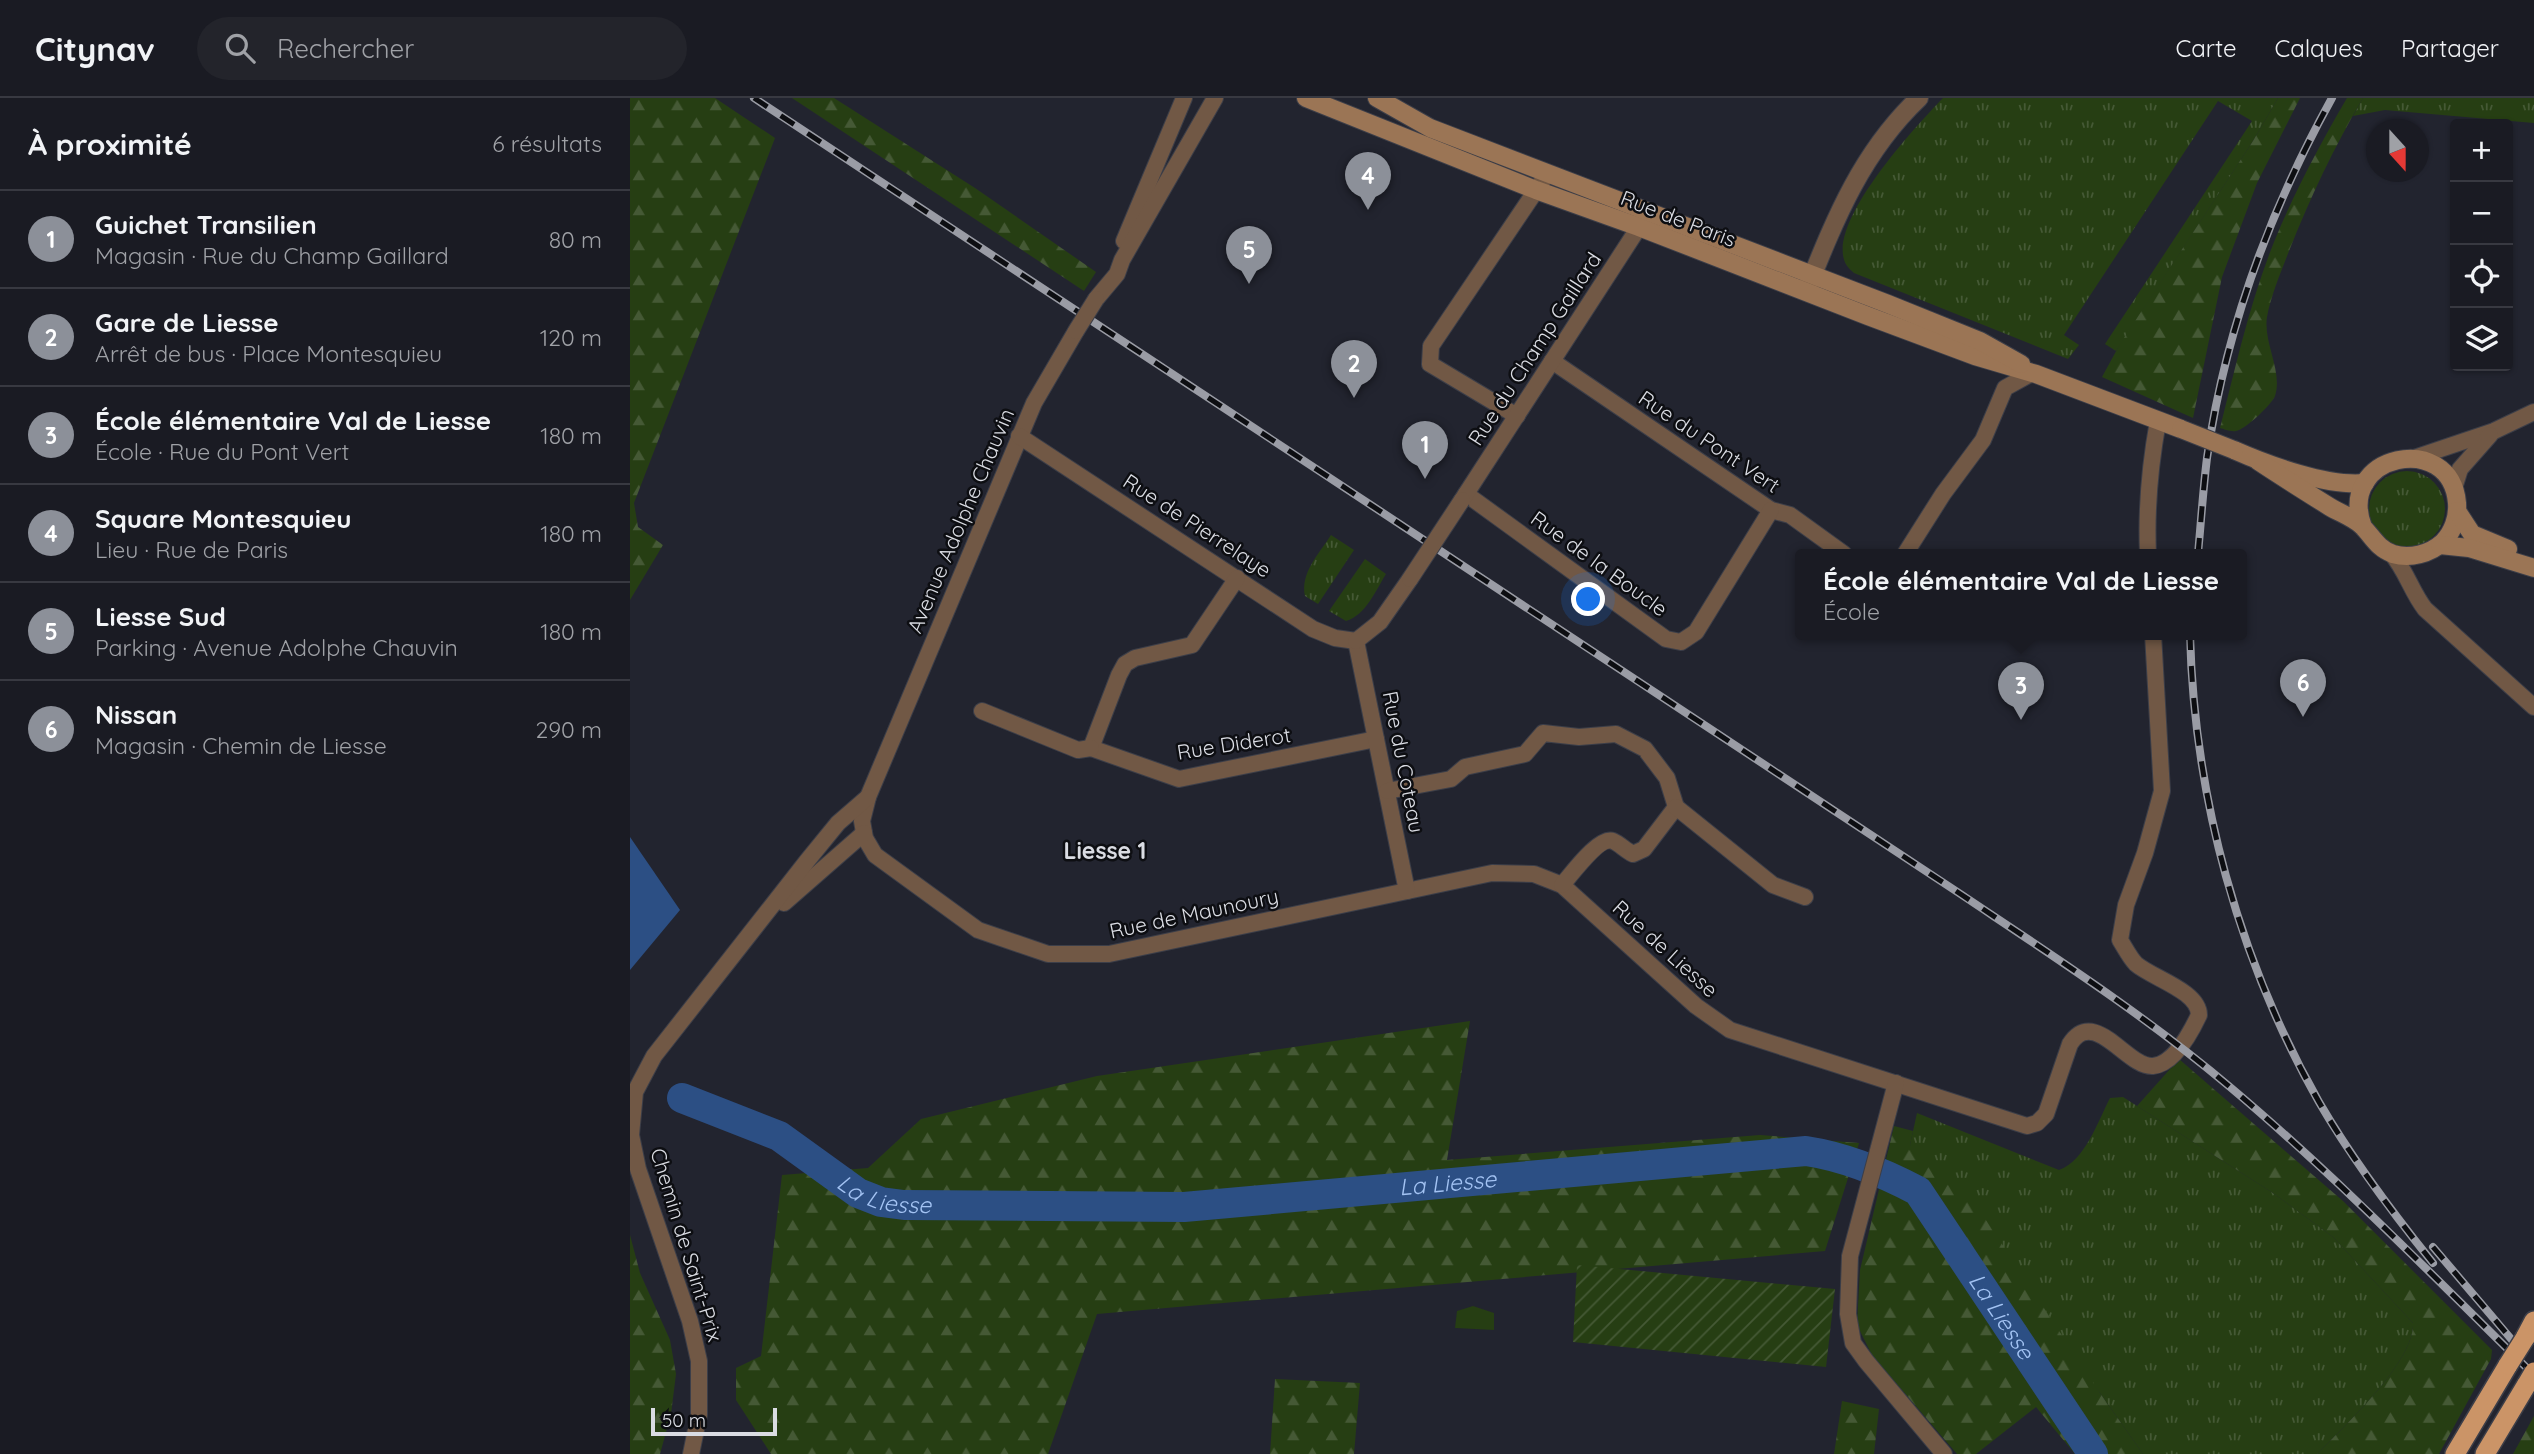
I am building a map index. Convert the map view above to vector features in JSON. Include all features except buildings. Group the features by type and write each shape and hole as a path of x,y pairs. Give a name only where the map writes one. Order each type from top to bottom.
{"highway":[{"path":"2455,1454 2530,1329"},
{"path":"2485,1454 2530,1378"}],"main road":[{"name":"Rue de Paris","path":"1306,98 1535,190 1642,218 1813,275 1980,341 2034,373"},
{"name":"Rue de Paris","path":"1377,98 1430,128 1549,173 1805,292 1975,356 2034,373 2258,461"},
{"path":"2433,549 2452,529 2457,511 2454,488 2438,468 2414,458 2386,463 2372,473 2365,483 2358,507 2363,527 2374,543 2391,553 2411,556 2433,549 2469,548 2534,566"},
{"path":"2258,461 2342,484 2365,483"},
{"path":"2258,461 2363,527"},
{"path":"2457,511 2472,534 2515,552 2534,566"}],"street":[{"name":"Avenue Adolphe Chauvin","path":"1120,267 1124,240 1184,98"},
{"name":"Avenue Adolphe Chauvin","path":"868,797 1034,403 1096,299 1120,267 1214,98"},
{"path":"1805,292 1860,170 1888,131 1919,98"},
{"path":"1517,416 1430,364 1431,346 1549,173"},
{"name":"Rue du Champ Gaillard","path":"1356,642 1380,622 1410,579 1642,218"},
{"name":"Rue du Pont Vert","path":"1552,361 1771,510 1790,515 1837,549"},
{"path":"1908,549 1990,428 2005,388 2034,373"},
{"path":"2414,458 2494,431 2534,412"},
{"path":"2148,549 2146,518 2158,421"},
{"path":"2454,488 2466,460 2494,431"},
{"name":"Rue de Pierrelaye","path":"1019,436 1314,629 1335,638 1356,642"},
{"name":"Rue de la Boucle","path":"1464,497 1666,639 1681,642 1696,632 1771,510"},
{"path":"2410,581 2414,563 2433,549"},
{"path":"2391,553 2425,609 2534,707"},
{"path":"1091,748 1125,664 1135,658 1192,645 1237,578"},
{"name":"Rue de Liesse","path":"1562,885 1718,1024 2026,1126 2037,1123 2046,1114 2075,1036 2084,1032 2107,1038 2143,1064 2151,1066 2166,1061 2174,1054 2199,1015 2196,1003 2188,995 2135,963 2120,940 2126,905 2145,853 2162,791 2153,640"},
{"name":"Rue du Coteau","path":"1356,642 1408,891"},
{"name":"Rue Diderot","path":"982,710 1078,750 1091,748 1180,779 1376,739"},
{"path":"1387,791 1451,779 1465,767 1525,754 1543,733 1579,737 1616,734 1645,750 1667,778 1676,807 1773,885 1805,897"},
{"path":"864,833 862,821 868,797"},
{"name":"Chemin de Saint-Prix","path":"691,1454 699,1415 699,1361 690,1321 638,1170 631,1135 633,1104 641,1078 654,1056 830,832 868,797"},
{"path":"1562,885 1597,846 1605,841 1614,841 1623,850 1633,854 1644,849 1676,807"},
{"name":"Chemin de Saint-Prix","path":"761,922 864,833"},
{"name":"Rue de Maunoury","path":"864,833 871,850 889,867 978,930 1048,954 1109,954 1492,873 1534,874 1562,885"},
{"path":"1896,1083 1850,1256 1848,1314 1853,1343 1944,1454"}],"green space":[{"path":"630,98 715,98 775,138 634,503 638,527 663,545 630,600"},
{"path":"792,98 834,98 975,188 1096,272 1084,291"},
{"path":"1943,98 2278,98 2253,141 2116,351 2105,344 2252,121 2218,101 2064,335 2079,345 2068,359 1854,273 1845,263 1844,237 1864,194 1914,129"},
{"path":"2278,98 2300,98 2257,183 2222,277 2193,418 2102,377 2120,344 2253,141"},
{"path":"2347,98 2363,98 2314,192 2283,267 2267,317 2268,337 2277,377 2275,396 2258,416 2240,430 2220,428 2265,265 2290,205"},
{"path":"2363,98 2534,98 2534,123 2513,121 2513,119 2385,110 2353,116"},
{"path":"2407,471 2421,474 2434,482 2442,495 2445,509 2442,523 2434,536 2421,544 2407,547 2393,544 2380,536 2372,523 2369,509 2372,495 2380,482 2393,474"},
{"path":"1331,535 1354,550 1318,604 1305,596 1305,579"},
{"path":"1365,559 1386,574 1365,608 1346,621 1329,611"},
{"path":"1470,1021 1447,1160 1760,1135 1859,1143 1825,1251 1097,1314 1048,1454 771,1454 736,1400 736,1368 761,1356 782,1175 868,1168 921,1119 1097,1076"},
{"path":"2179,1059 2343,1201 2492,1350 2491,1359 2439,1454 2317,1454 2360,1411 2391,1374 2411,1338 2413,1323 2333,1237 2273,1193 2137,1106"},
{"path":"2123,1097 2273,1193 2333,1237 2413,1323 2411,1338 2391,1374 2360,1411 2317,1454 2143,1454 2100,1393 1910,1145 1917,1113 2059,1170 2076,1158 2083,1149 2110,1098"},
{"path":"1894,1126 1913,1131 1910,1145 1934,1158 1965,1188 2143,1454 2075,1454 2036,1407 1976,1454 1957,1454 1872,1355 1857,1325 1860,1270"},
{"path":"630,1235 640,1273 670,1340 676,1374 671,1414 660,1454 630,1454"},
{"path":"1577,1265 1835,1289 1826,1367 1573,1342"},
{"path":"1473,1306 1494,1313 1494,1330 1455,1328 1457,1311"},
{"path":"1275,1379 1360,1383 1354,1454 1270,1454"},
{"path":"1842,1401 1879,1409 1874,1454 1834,1454"},
{"path":"2534,1416 2534,1454 2513,1454"}],"water":[{"path":"630,837 680,910 630,970"}],"waterway":[{"name":"La Liesse","path":"682,1098 779,1136 858,1193 881,1202 904,1205 1184,1207 1806,1151 1835,1157 1918,1191 2093,1454"}],"railway":[{"path":"754,98 1962,895 2132,1011 2230,1087 2309,1156 2534,1375"},
{"path":"2198,549 2207,458 2215,411 2238,318 2270,228 2332,98"},
{"path":"2190,640 2193,695 2211,817 2244,935 2266,992 2319,1102 2373,1185 2433,1263"},
{"path":"2433,1247 2512,1340"}],"place":[{"name":"Square Montesquieu","path":"1368,210"},
{"name":"Liesse Sud","path":"1249,284"},
{"name":"Gare de Liesse","path":"1354,398"},
{"name":"Guichet Transilien","path":"1425,479"},
{"name":"Nissan","path":"2303,717"},
{"name":"École élémentaire Val de Liesse","path":"2021,720"}],"district":[{"name":"Liesse 1","path":"1105,851"}]}
